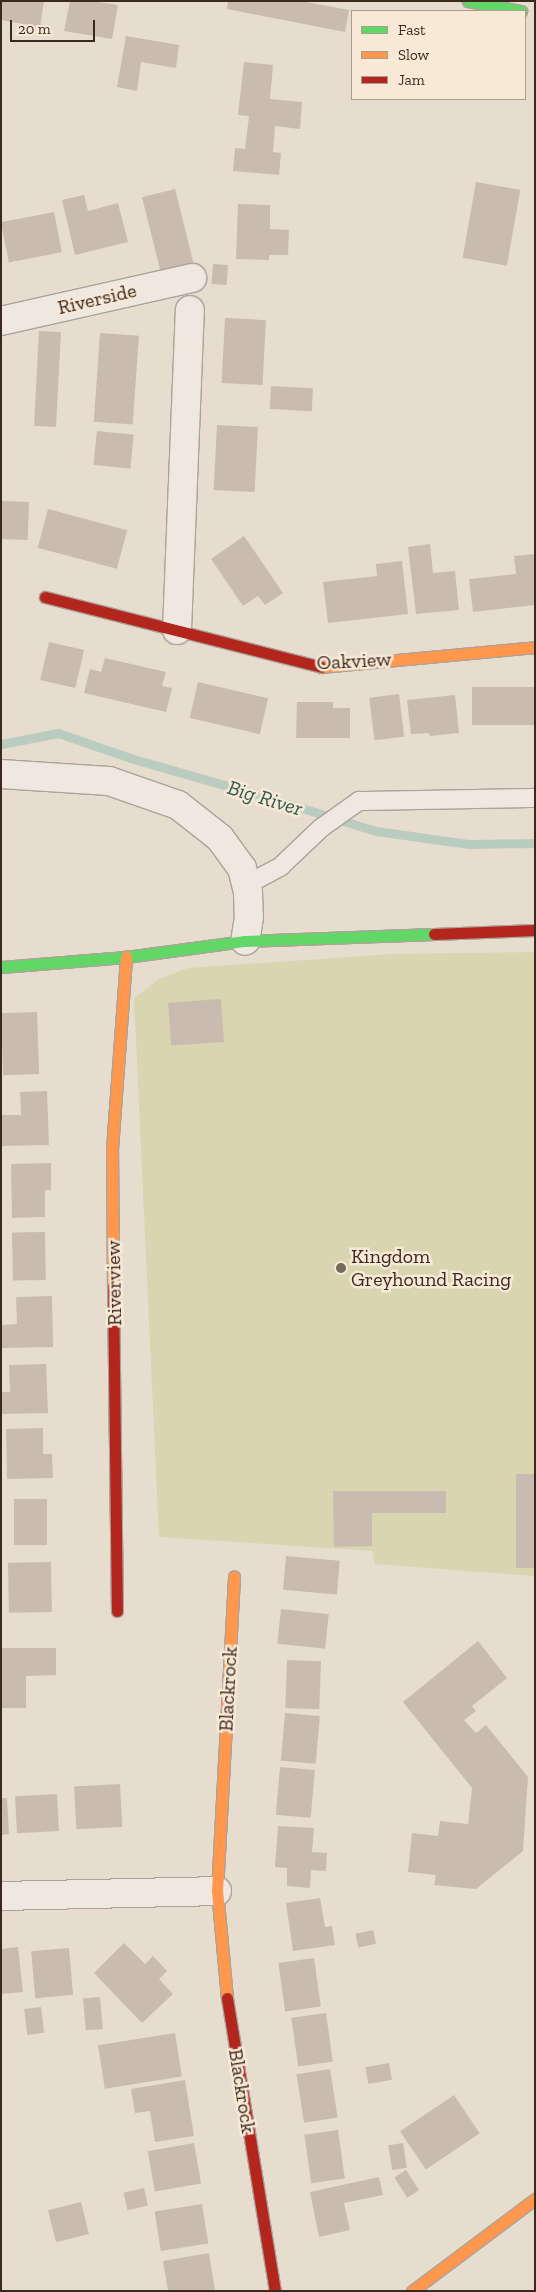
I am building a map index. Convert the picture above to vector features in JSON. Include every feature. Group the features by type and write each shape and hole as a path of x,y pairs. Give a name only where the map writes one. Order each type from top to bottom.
{"street":[{"path":"468,1 516,10"},
{"name":"Riverside","path":"1,321 192,278"},
{"path":"177,630 190,310"},
{"name":"Oakview","path":"45,596 319,666 535,647"},
{"path":"1,774 109,782 178,805 220,838 242,868 246,885 249,917 245,941"},
{"path":"1,967 126,957 245,941 535,930"},
{"name":"Riverview","path":"117,1611 112,1149 126,957"},
{"name":"Blackrock","path":"234,1576 217,1891 229,2015 275,2291"},
{"path":"1,1896 217,1891"},
{"path":"412,2291 535,2199"}],"lane":[{"path":"246,885 281,866 321,828 359,801 370,799 535,798"}],"shaded area":[{"name":"Kingdom Greyhound Racing","path":"535,952 535,1576 375,1564 373,1551 159,1537 134,998 159,979 188,968 392,954"}],"building":[{"path":"1,1 44,1 40,27 1,20"},
{"path":"70,1 92,1 118,5 112,39 64,31"},
{"path":"228,1 301,1 349,10 345,32 227,9"},
{"path":"126,36 179,45 176,68 141,62 137,91 117,87"},
{"path":"244,62 273,65 270,99 302,102 300,129 275,126 273,152 281,153 279,175 233,171 235,148 245,149 249,116 238,115"},
{"path":"476,182 520,190 507,266 463,258"},
{"path":"175,189 195,269 162,277 142,197"},
{"path":"84,195 88,211 118,203 128,242 75,255 62,200"},
{"path":"238,204 270,205 270,229 289,230 288,255 269,255 269,260 236,259"},
{"path":"54,212 62,252 9,263 1,222"},
{"path":"213,264 228,265 227,285 212,284"},
{"path":"225,318 266,320 263,385 222,383"},
{"path":"39,331 61,332 56,427 34,426"},
{"path":"100,333 139,336 133,425 94,422"},
{"path":"271,386 313,388 312,411 270,409"},
{"path":"217,425 258,427 255,492 214,490"},
{"path":"97,431 134,435 130,469 93,465"},
{"path":"1,501 29,502 28,540 1,539"},
{"path":"48,509 127,530 117,569 38,548"},
{"path":"244,536 283,593 265,605 258,596 243,606 211,559"},
{"path":"430,544 433,573 455,571 459,610 416,614 408,547"},
{"path":"535,554 535,605 473,612 469,579 516,574 514,556"},
{"path":"402,561 408,614 328,623 323,582 377,576 376,564"},
{"path":"49,642 84,650 75,688 40,680"},
{"path":"105,658 166,672 162,686 172,688 166,712 84,693 90,669 101,672"},
{"path":"198,682 268,698 260,734 190,718"},
{"path":"472,687 535,687 535,725 472,725"},
{"path":"399,694 404,737 374,740 369,698"},
{"path":"455,695 459,733 430,736 429,733 411,734 407,700"},
{"path":"297,702 333,702 333,708 350,708 350,738 296,738"},
{"path":"221,999 224,1042 171,1046 168,1003"},
{"path":"37,1012 39,1074 3,1075 1,1013"},
{"path":"47,1091 49,1145 1,1146 1,1115 21,1115 20,1092"},
{"path":"51,1163 51,1190 45,1190 45,1217 12,1218 11,1164"},
{"path":"45,1232 46,1280 13,1281 12,1233"},
{"path":"52,1296 53,1347 1,1348 1,1325 17,1324 16,1297"},
{"path":"46,1364 48,1413 1,1414 1,1392 10,1392 9,1365"},
{"path":"43,1428 43,1454 52,1454 53,1478 7,1479 6,1429"},
{"path":"516,1474 535,1474 535,1568 516,1568"},
{"path":"333,1491 446,1491 446,1513 372,1513 372,1546 334,1547"},
{"path":"14,1499 47,1499 47,1545 14,1545"},
{"path":"286,1556 340,1561 337,1595 283,1590"},
{"path":"51,1562 52,1612 9,1613 8,1563"},
{"path":"281,1609 329,1614 325,1649 277,1644"},
{"path":"478,1641 507,1678 472,1706 476,1711 464,1720 476,1733 486,1725 528,1777 523,1851 476,1889 434,1885 436,1875 408,1872 412,1833 438,1836 440,1821 468,1824 472,1788 403,1702"},
{"path":"1,1648 56,1648 56,1675 26,1676 26,1708 1,1708"},
{"path":"287,1660 321,1661 319,1709 285,1708"},
{"path":"285,1713 320,1716 316,1764 281,1761"},
{"path":"280,1767 315,1770 311,1818 276,1815"},
{"path":"120,1784 122,1827 76,1829 74,1786"},
{"path":"57,1794 59,1831 17,1833 15,1796"},
{"path":"1,1798 7,1798 9,1834 1,1835"},
{"path":"278,1826 314,1828 312,1852 327,1853 326,1871 311,1870 310,1888 287,1886 287,1868 275,1867"},
{"path":"320,1898 325,1927 332,1926 335,1945 293,1951 286,1903"},
{"path":"373,1930 376,1944 358,1947 355,1934"},
{"path":"124,1943 145,1964 153,1956 167,1971 159,1979 173,1994 142,2023 94,1973"},
{"path":"18,1947 23,1992 1,1994 1,1949"},
{"path":"69,1948 73,1995 35,1998 31,1951"},
{"path":"314,1958 321,2007 285,2012 278,1963"},
{"path":"100,1997 103,2029 86,2030 83,1998"},
{"path":"41,2007 44,2033 27,2035 24,2009"},
{"path":"326,2013 333,2062 298,2066 291,2018"},
{"path":"175,2033 182,2076 105,2089 98,2045"},
{"path":"389,2063 392,2080 368,2084 365,2067"},
{"path":"330,2069 338,2117 304,2123 296,2074"},
{"path":"185,2080 194,2136 155,2142 150,2111 135,2113 131,2089"},
{"path":"454,2095 480,2133 426,2169 400,2131"},
{"path":"338,2130 345,2179 311,2183 304,2135"},
{"path":"194,2143 201,2183 155,2192 148,2151"},
{"path":"403,2143 407,2168 392,2170 388,2145"},
{"path":"406,2170 419,2190 407,2198 394,2178"},
{"path":"379,2177 383,2195 344,2203 350,2230 319,2237 310,2192"},
{"path":"144,2188 148,2206 128,2210 124,2193"},
{"path":"81,2202 89,2234 56,2242 48,2210"},
{"path":"202,2204 208,2244 161,2251 155,2212"},
{"path":"209,2253 215,2291 168,2291 163,2261"}],"waterway":[{"name":"Big River","path":"1,744 58,733 130,758 376,831 469,844 535,843"}],"traffic: fast":[{"path":"468,1 516,10"},
{"path":"1,967 126,957 245,941 434,934"}],"traffic: slow":[{"path":"321,667 535,647"},
{"path":"113,1286 112,1149 126,957"},
{"path":"227,1998 217,1891 234,1576"},
{"path":"412,2291 535,2199"}],"traffic: jam":[{"path":"45,597 321,667"},
{"path":"434,934 535,930"},
{"path":"113,1286 117,1611"},
{"path":"227,1998 275,2291"}],"place":[{"name":"Kingdom Greyhound Racing","path":"341,1268"}]}
